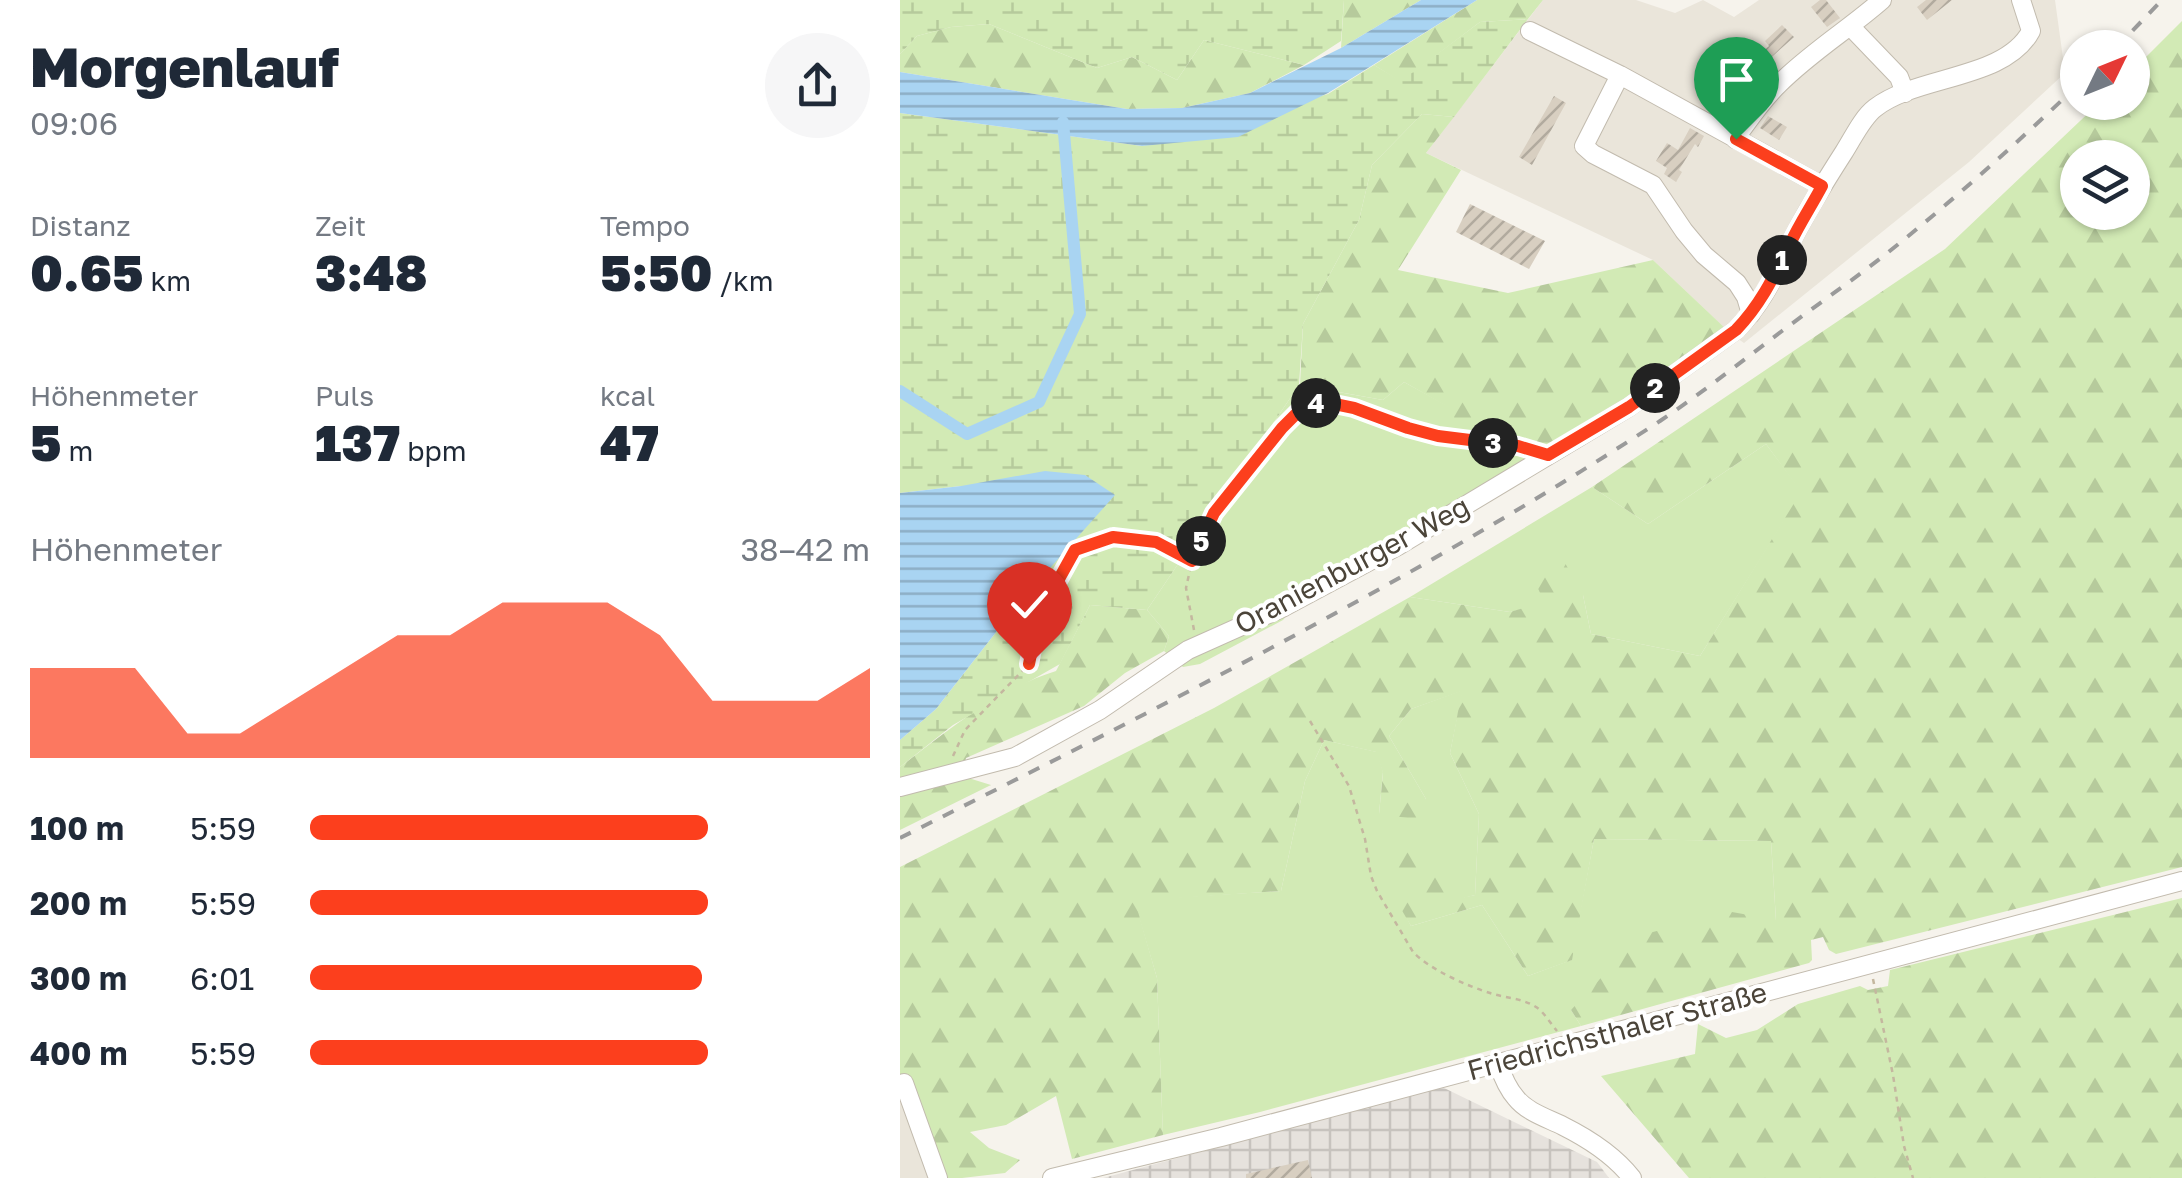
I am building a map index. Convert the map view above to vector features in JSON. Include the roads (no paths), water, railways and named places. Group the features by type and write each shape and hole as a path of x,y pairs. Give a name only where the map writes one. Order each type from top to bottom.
{"street":[{"path":"1736,139 1778,84 1882,0"},
{"name":"Oranienburger Weg","path":"900,787 1015,758 1100,710 1198,646 1284,607 1398,546 1629,407 1736,330 1751,314 1766,294 1822,186 1875,108 1905,93 2000,60 2020,48 2032,31 2021,0"},
{"path":"1851,27 1898,77 1905,93"},
{"path":"1530,31 1620,75 1822,186"},
{"path":"1620,75 1584,146 1592,154 1653,185 1704,256 1737,283 1751,314"},
{"name":"Friedrichsthaler Straße","path":"1052,1178 1221,1138 2182,881"},
{"path":"1498,1062 1517,1100 1600,1146 1632,1178"},
{"path":"904,1083 938,1178"}],"water":[{"path":"1421,0 1477,0 1328,93 1238,137 1142,146 900,113 900,72 1127,109 1182,108 1250,93 1341,48"},
{"path":"1045,471 1085,475 1115,495 1018,604 936,709 900,740 900,493"}],"waterway":[{"path":"900,391 967,434 1039,402 1080,314 1063,122"}],"railway":[{"path":"2133,30 2162,0"},
{"path":"900,838 1190,691 1381,588 1660,421 1891,250 2060,101"}]}
